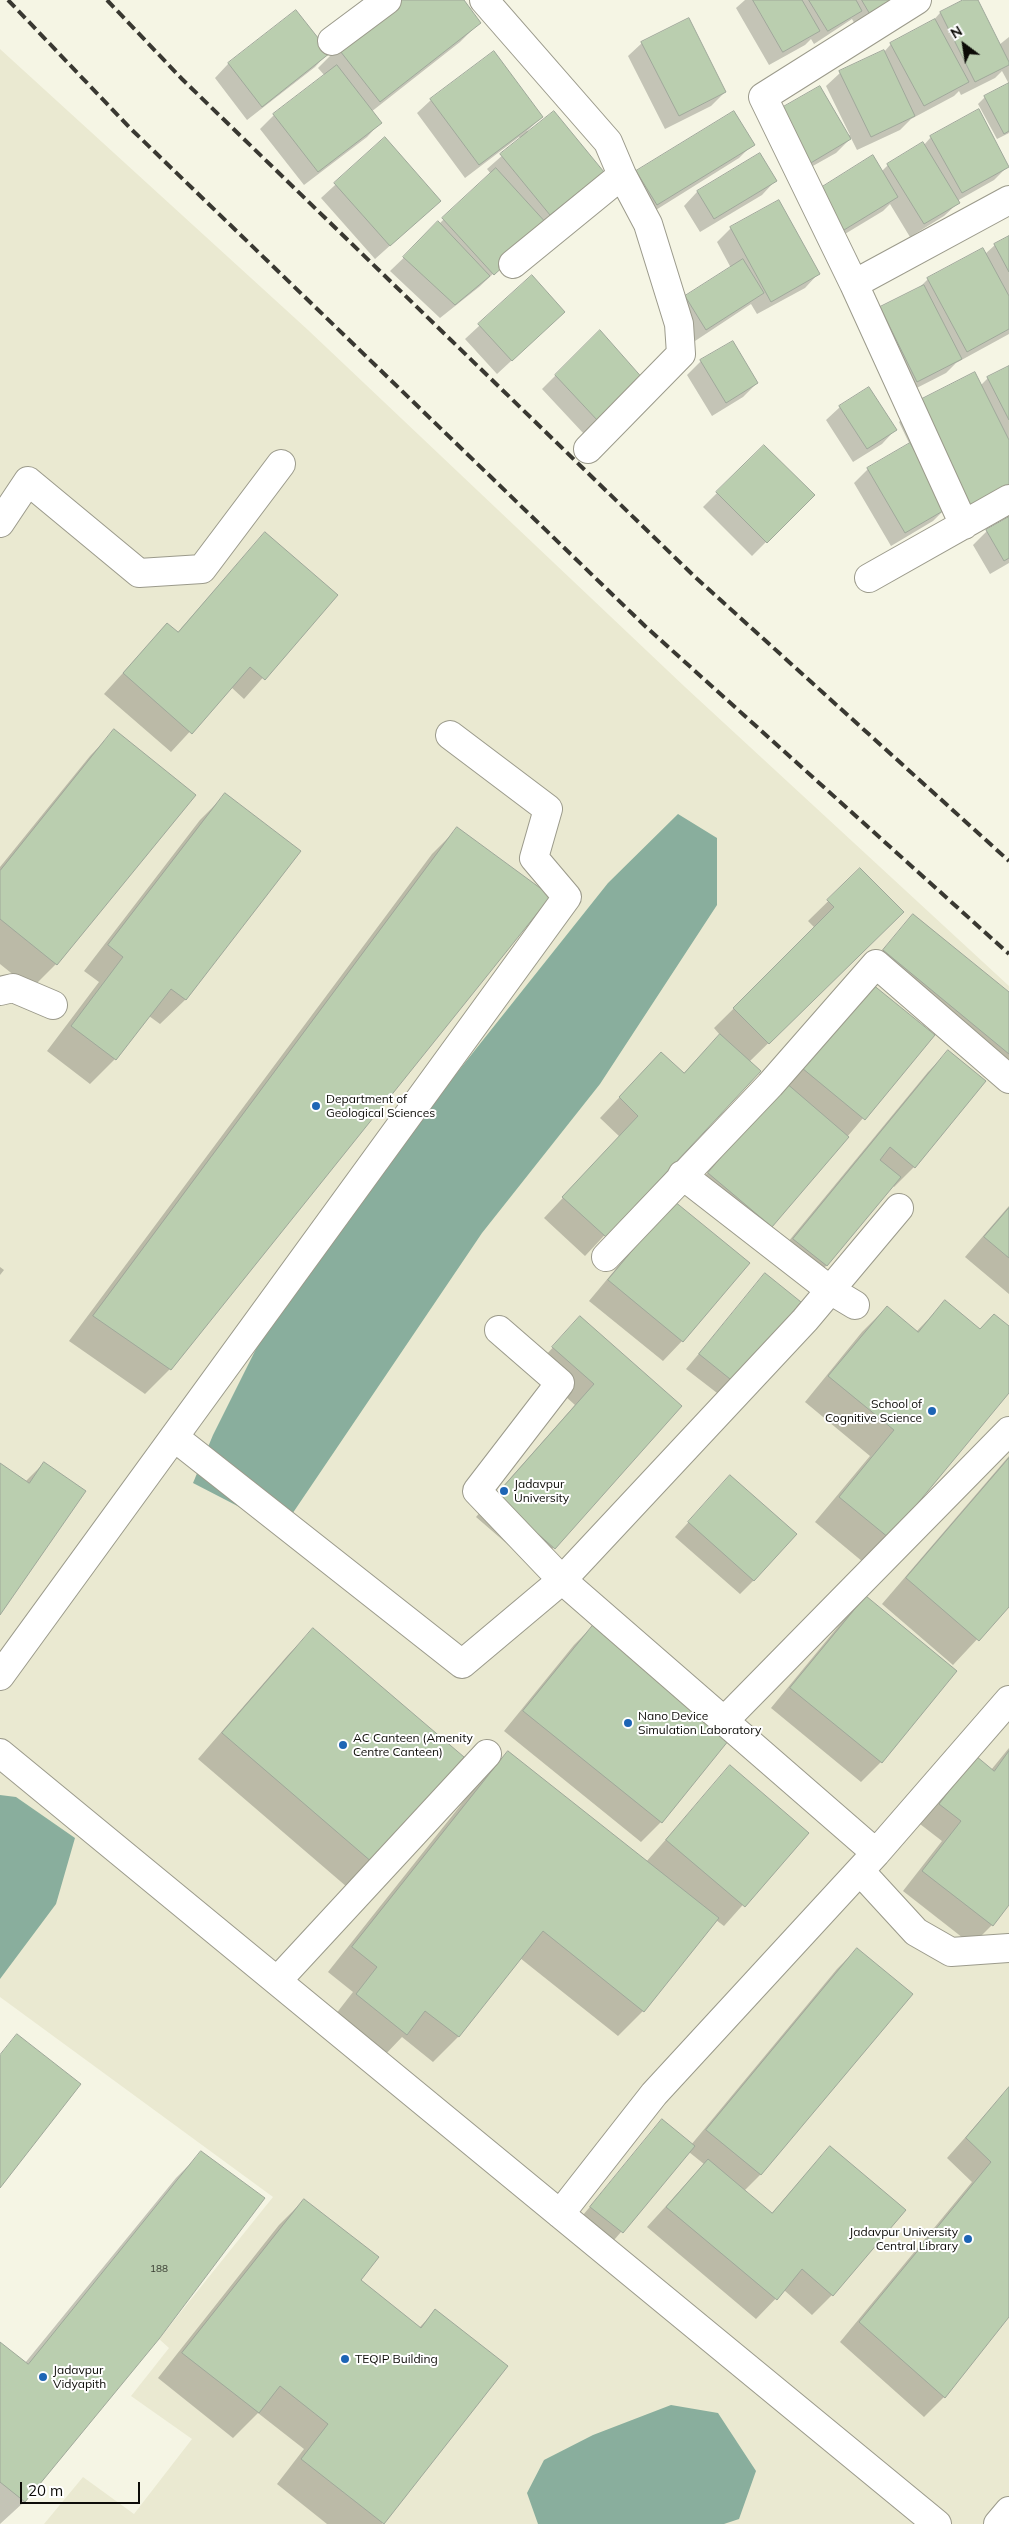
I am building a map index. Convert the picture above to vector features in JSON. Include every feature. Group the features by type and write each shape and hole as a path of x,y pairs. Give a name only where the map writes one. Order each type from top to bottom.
{"street":[{"path":"332,41 386,0"},
{"path":"484,0 608,142 622,175 648,224 679,324 681,354 588,449"},
{"path":"917,0 762,97 854,284 964,525"},
{"path":"513,264 622,175"},
{"path":"854,284 1009,200"},
{"path":"0,523 28,481 139,573 202,570 282,464"},
{"path":"869,578 1009,499"},
{"path":"0,1676 567,897 534,858 548,809 450,735"},
{"path":"606,1257 682,1175 770,1085 876,964 1009,1079"},
{"path":"0,991 13,988 53,1006"},
{"path":"682,1175 830,1290 855,1305"},
{"path":"174,1437 462,1664 562,1580 830,1290 899,1208"},
{"path":"499,1330 560,1383 477,1491 562,1580 724,1721 868,1862 916,1932 951,1952 1009,1948"},
{"path":"724,1721 1009,1432"},
{"path":"560,2214 654,2094 868,1862 1009,1700"},
{"path":"0,1753 937,2524"},
{"path":"277,1981 487,1754"},
{"path":"998,2524 1009,2511"}],"shaded area":[{"name":"Jadavpur University","path":"0,49 308,330 685,687 1009,986 1009,2524 44,2524 83,2477 134,2514 192,2439 131,2396 169,2348 159,2339 273,2197 0,1997"},
{"path":"678,814 717,838 717,905 600,1084 482,1233 282,1529 193,1483 213,1435 288,1285 608,883"},
{"path":"0,1795 16,1797 75,1838 56,1904 0,1979"},
{"path":"671,2405 718,2413 756,2471 739,2519 724,2524 538,2524 527,2493 544,2460 593,2435"}],"building":[{"path":"397,0 464,0 481,23 380,102 337,47"},
{"path":"753,0 802,0 820,31 783,52"},
{"path":"809,0 856,0 862,11 828,31"},
{"path":"862,0 900,0 872,17"},
{"path":"963,0 978,0 1009,62 1009,65 975,82 940,12"},
{"path":"296,10 330,53 262,107 228,63"},
{"path":"689,18 726,92 679,116 641,42"},
{"path":"935,19 969,82 924,106 890,43"},
{"path":"884,50 915,116 871,137 839,71"},
{"path":"494,51 543,117 479,165 430,99"},
{"path":"337,65 382,123 318,172 273,114"},
{"path":"1009,83 1009,131 1004,134 984,96"},
{"path":"820,86 851,139 809,164 778,110"},
{"path":"979,109 1009,167 962,193 930,136"},
{"path":"554,111 604,172 550,215 500,154"},
{"path":"734,111 755,145 657,205 636,171"},
{"path":"385,137 441,201 390,246 334,183"},
{"path":"923,142 960,203 924,224 887,164"},
{"path":"760,153 777,181 714,219 697,191"},
{"path":"873,155 898,197 844,230 819,189"},
{"path":"496,168 548,225 494,275 442,218"},
{"path":"779,200 820,274 771,302 730,227"},
{"path":"438,221 490,276 455,305 403,257"},
{"path":"1009,236 1009,272 994,244"},
{"path":"983,248 1009,296 1009,329 967,352 927,278"},
{"path":"743,259 764,293 706,330 685,296"},
{"path":"532,275 565,312 512,361 478,324"},
{"path":"924,285 962,359 917,382 880,307"},
{"path":"600,330 645,381 598,421 555,375"},
{"path":"733,341 758,383 726,403 700,360"},
{"path":"1009,366 1009,420 987,377"},
{"path":"975,372 1009,440 1009,487 970,506 918,401"},
{"path":"869,387 897,430 867,449 839,406"},
{"path":"910,443 948,508 905,533 867,468"},
{"path":"764,445 815,495 767,543 716,492"},
{"path":"1009,517 1009,558 1004,561 986,530"},
{"path":"265,532 338,595 265,680 250,667 192,734 123,673 167,623 178,632"},
{"path":"114,729 196,795 57,965 0,919 0,871"},
{"path":"225,793 301,851 186,1000 171,989 116,1060 71,1026 123,957 108,945"},
{"name":"Department of Geological Sciences","path":"457,827 551,896 171,1370 93,1316"},
{"path":"860,868 904,912 769,1044 733,1008 834,907 827,900"},
{"path":"913,914 1009,992 1009,1054 883,950"},
{"path":"872,984 935,1035 865,1120 802,1068"},
{"path":"720,1034 761,1071 606,1237 562,1197 638,1116 619,1097 661,1052 684,1073"},
{"path":"948,1050 986,1081 915,1168 890,1147 880,1160 901,1177 827,1266 793,1239"},
{"path":"785,1082 849,1137 772,1227 708,1173"},
{"path":"674,1201 750,1263 683,1342 608,1280"},
{"path":"1009,1208 1009,1258 984,1237"},
{"path":"765,1273 801,1302 735,1383 699,1354"},
{"name":"School of Cognitive Science","path":"945,1300 980,1329 994,1314 1009,1326 1009,1393 889,1538 839,1497 894,1430 828,1376 887,1306 918,1332"},
{"path":"580,1316 682,1406 555,1549 495,1496 594,1384 552,1347"},
{"path":"1009,1458 1009,1607 979,1641 906,1578"},
{"path":"44,1462 86,1491 0,1615 0,1463 29,1483"},
{"path":"730,1475 797,1534 754,1581 688,1522"},
{"path":"866,1596 957,1671 882,1763 790,1688"},
{"name":"Nano Device Simulation Laboratory","path":"594,1624 733,1735 662,1823 523,1711"},
{"name":"AC Canteen (Amenity Centre Canteen)","path":"313,1628 464,1757 373,1863 222,1733"},
{"path":"508,1751 719,1918 644,2012 543,1931 459,2037 425,2011 407,2035 356,1994 377,1967 352,1947"},
{"path":"1009,1751 1009,1905 993,1926 922,1871 961,1821 939,1804 976,1756 994,1771"},
{"path":"730,1765 809,1833 745,1907 666,1840"},
{"path":"857,1948 913,1994 761,2175 706,2130"},
{"path":"17,2034 81,2084 0,2188 0,2055"},
{"name":"Jadavpur University Central Library","path":"1009,2087 1009,2317 945,2398 859,2322 991,2162 966,2138"},
{"path":"662,2119 695,2146 623,2233 590,2207"},
{"path":"830,2146 906,2210 833,2296 802,2269 777,2300 666,2207 708,2159 772,2213"},
{"name":"Jadavpur Vidyapith","path":"201,2151 265,2198 159,2339 25,2502 0,2482 0,2342 28,2364"},
{"name":"TEQIP Building","path":"304,2199 379,2257 361,2280 421,2328 435,2309 508,2366 384,2524 301,2459 328,2424 280,2386 259,2413 182,2353"}],"railway":[{"path":"8,0 130,128 645,626 1009,954"},
{"path":"107,0 182,79 694,576 1009,861"}],"place":[{"name":"Department of Geological Sciences","path":"316,1106"},
{"name":"School of Cognitive Science","path":"932,1411"},
{"name":"Jadavpur University","path":"504,1491"},
{"name":"Nano Device Simulation Laboratory","path":"628,1723"},
{"name":"AC Canteen (Amenity Centre Canteen)","path":"343,1745"},
{"name":"Jadavpur University Central Library","path":"968,2239"},
{"name":"TEQIP Building","path":"345,2359"},
{"name":"Jadavpur Vidyapith","path":"43,2377"}]}
